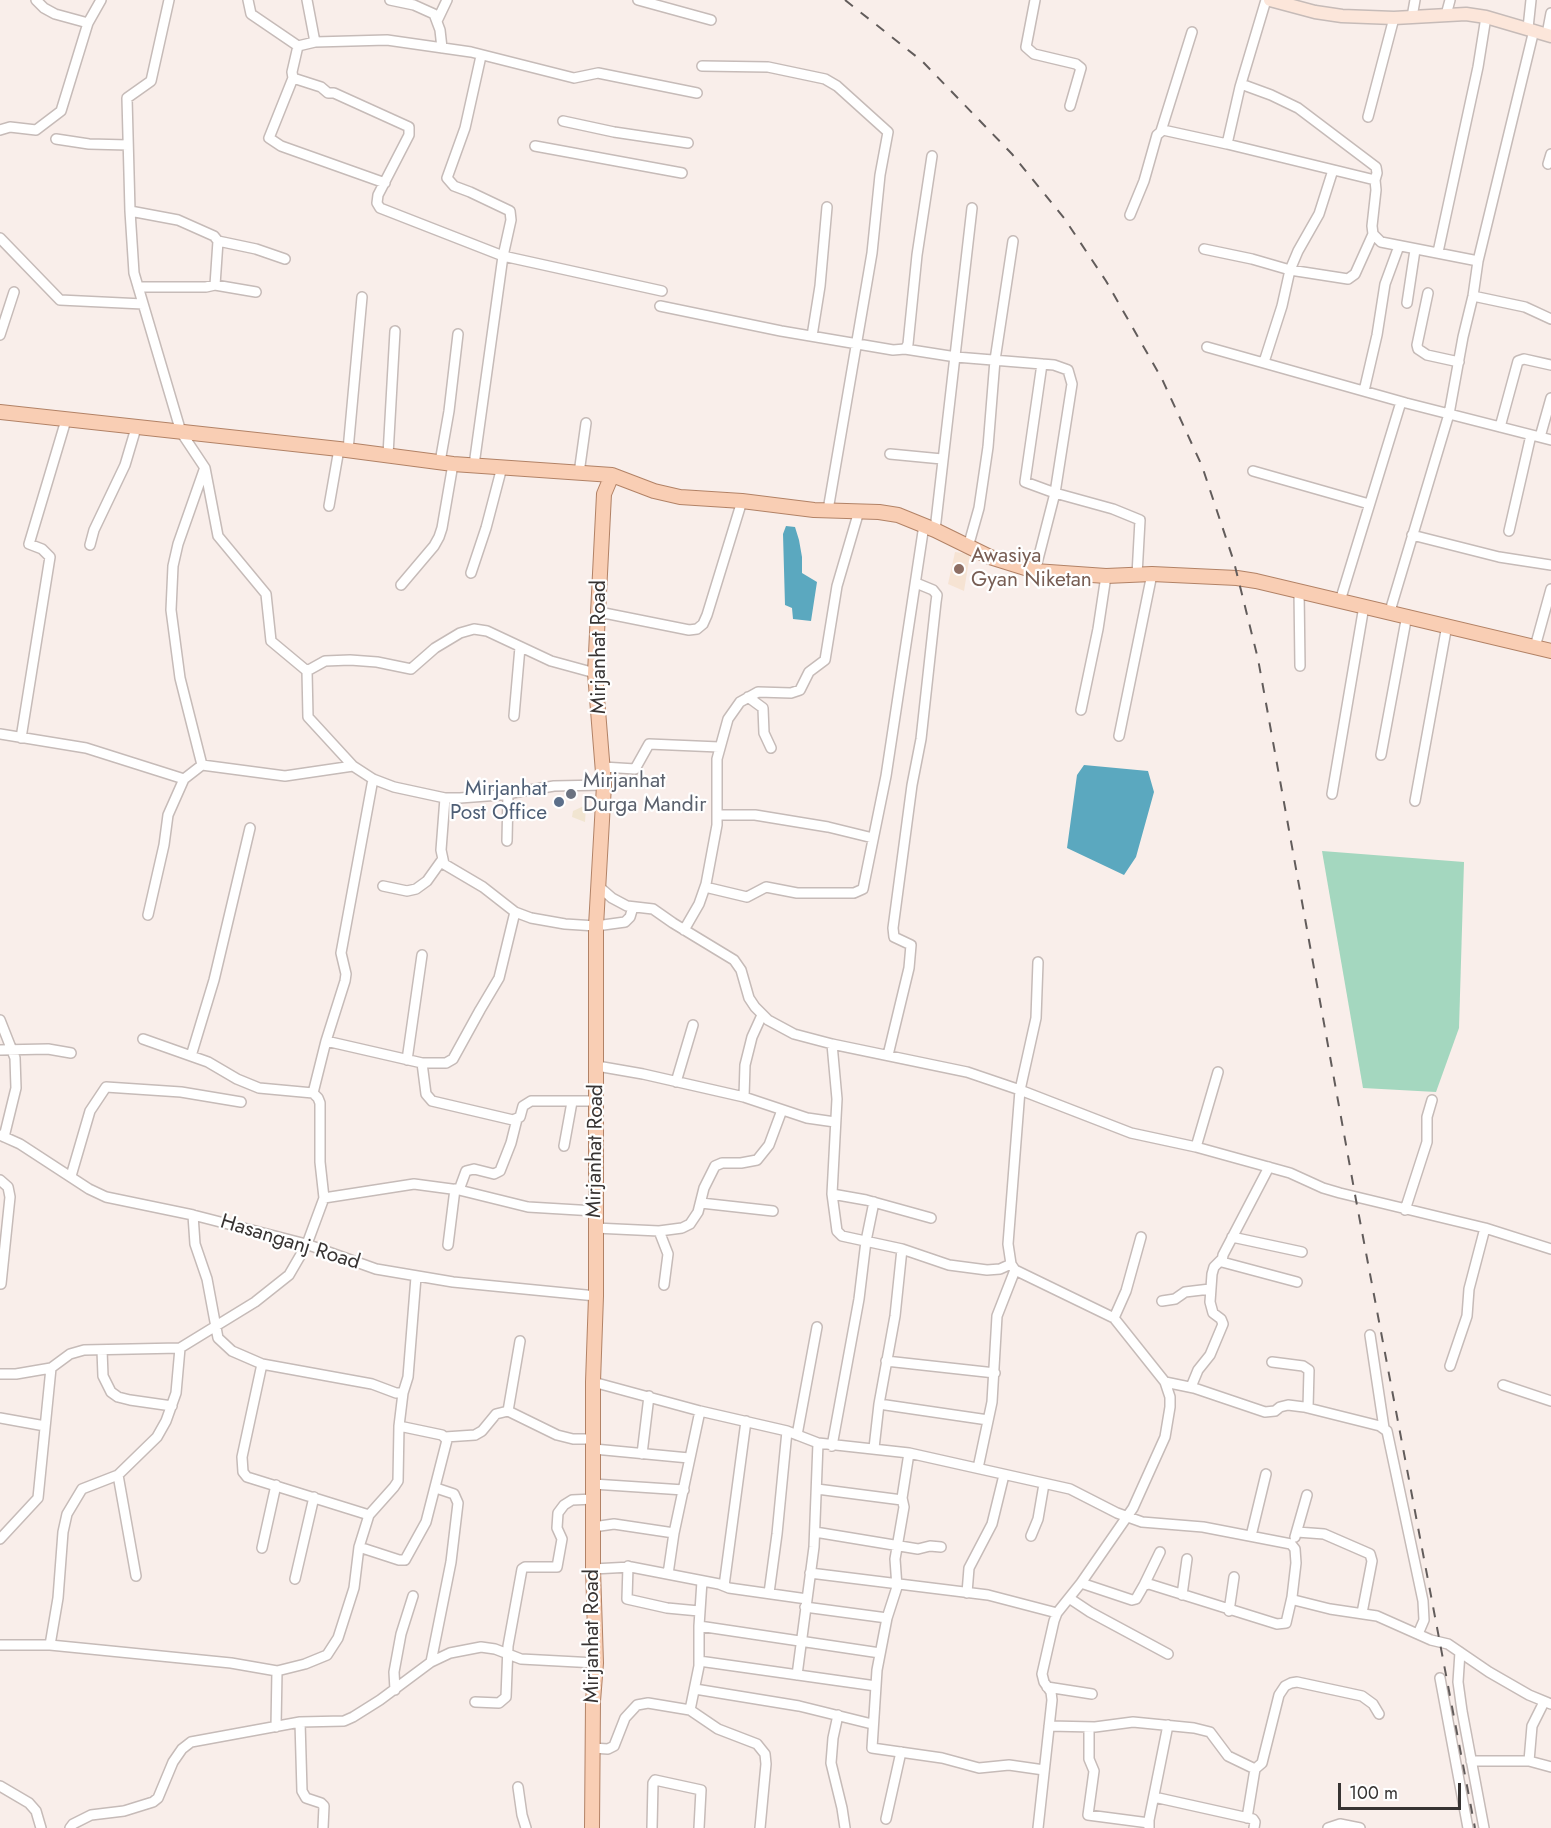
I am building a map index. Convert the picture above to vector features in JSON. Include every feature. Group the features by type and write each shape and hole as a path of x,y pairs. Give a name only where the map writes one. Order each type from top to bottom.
{"main road":[{"path":"0,412 344,449 447,463 612,476 654,491 680,497 898,515 930,527 999,561 1035,571 1106,576 1152,574 1237,578 1390,611 1551,651"},
{"name":"Mirjanhat Road","path":"592,1828 592,1748 596,1663 593,1569 593,1382 596,1296 596,926 604,785 595,673 604,494 612,476"}],"street":[{"path":"36,0 44,9 55,15 88,23"},
{"path":"0,130 10,127 36,130 61,111 88,23 101,0"},
{"path":"169,0 151,81 127,98 134,273 181,432 205,468 218,536 266,594 271,641 307,671 308,717 353,766 373,779 394,787 446,798 474,798 554,786 604,785"},
{"path":"249,0 251,14 298,46 315,42 387,40 442,48 574,78 598,73 697,93"},
{"path":"308,0 315,42"},
{"path":"390,0 427,9 434,14 442,48"},
{"path":"437,21 447,0"},
{"path":"638,0 711,20"},
{"path":"1035,0 1026,47 1034,54 1076,64 1081,68 1070,106"},
{"path":"1227,144 1241,84 1268,0 1289,2 1342,16 1394,18 1466,14 1549,35 1551,13"},
{"path":"1412,17 1415,0"},
{"path":"1446,15 1450,0"},
{"path":"1390,611 1449,414 1478,261 1531,29 1531,0"},
{"path":"1368,117 1394,18"},
{"path":"1437,252 1478,67 1486,18"},
{"path":"1130,215 1144,181 1157,135 1161,131 1192,33"},
{"path":"298,46 292,72 293,78 269,138 281,146 385,183"},
{"path":"474,465 503,256 511,220 510,211 453,186 447,178 465,128 481,56"},
{"path":"702,66 768,67 825,79 837,86 886,129 888,136 882,158 872,253 828,510"},
{"path":"293,78 321,87 328,93 334,93 407,125 409,135 377,199 380,208 503,256 662,291"},
{"path":"1204,249 1290,270 1337,278 1353,277 1373,234 1376,167 1307,114 1271,95 1241,84"},
{"path":"563,121 614,132 688,143"},
{"path":"1161,131 1227,144 1375,180"},
{"path":"56,139 89,144 128,145"},
{"path":"535,146 682,173"},
{"path":"905,348 908,344 917,255 932,156"},
{"path":"1264,362 1282,306 1290,270 1319,214 1333,170"},
{"path":"812,336 820,286 827,207"},
{"path":"705,887 747,897 766,887 789,893 854,893 863,889 886,776 916,583 930,527 942,459 972,208"},
{"path":"130,211 178,220 214,236 218,241 255,249 285,260"},
{"path":"1373,234 1381,242 1478,261"},
{"path":"0,238 60,300 143,304"},
{"path":"215,285 218,241"},
{"path":"968,547 979,508 988,447 995,360 1013,241"},
{"path":"1364,391 1377,335 1385,284 1399,246"},
{"path":"1407,303 1415,250"},
{"path":"138,287 215,285 256,292"},
{"path":"0,335 14,292"},
{"path":"1428,293 1418,349 1427,355 1459,362"},
{"path":"1473,296 1525,307 1551,319"},
{"path":"329,506 344,449 362,297"},
{"path":"660,306 892,350 905,348 956,357 1042,364 1068,370 1072,384 1055,494 1035,571"},
{"path":"388,455 395,331"},
{"path":"401,585 439,537 458,334"},
{"path":"1206,347 1401,402 1551,440"},
{"path":"1500,427 1518,362 1524,359 1551,365"},
{"path":"1042,364 1025,482 1055,494 1113,509 1140,520 1137,575"},
{"path":"1509,531 1536,436 1551,398"},
{"path":"1341,601 1401,402"},
{"path":"21,738 50,562 50,557 42,549 29,544 66,420"},
{"path":"579,473 586,423"},
{"path":"90,545 125,465 136,428"},
{"path":"890,454 942,459"},
{"path":"471,573 502,467"},
{"path":"202,765 180,678 171,610 173,566 178,544 205,468"},
{"path":"1253,471 1369,504"},
{"path":"598,612 689,630 697,629 703,624 707,615 742,501"},
{"path":"684,930 699,904 705,887 718,815 716,787 719,747 728,719 735,708 758,692 797,692 802,688 808,672 825,660 837,586 859,511"},
{"path":"1412,535 1499,557 1551,565"},
{"path":"1119,736 1152,574"},
{"path":"1081,710 1098,629 1106,576"},
{"path":"888,1055 909,968 911,945 894,937 893,928 912,785 923,729 937,595 933,590 916,583"},
{"path":"1535,648 1551,589"},
{"path":"1299,591 1300,666"},
{"path":"1332,794 1364,606"},
{"path":"1382,755 1407,615"},
{"path":"1415,801 1447,625"},
{"path":"307,671 325,661 350,660 377,662 411,669 435,648 460,633 474,628 487,631 564,666 595,673"},
{"path":"514,717 520,647"},
{"path":"748,697 763,708 764,733 771,748"},
{"path":"0,734 86,748 184,779"},
{"path":"603,767 635,769 649,744 719,747"},
{"path":"148,915 164,845 168,815 184,779 202,765 285,776 353,766"},
{"path":"0,1374 16,1374 51,1368 70,1354 84,1350 180,1348 255,1302 289,1275 306,1244 324,1198 320,1162 320,1103 313,1093 345,981 346,974 341,953 373,779"},
{"path":"507,841 508,793"},
{"path":"446,798 442,860 447,867 483,887 514,912 531,918 565,924 596,926 625,922 630,917 633,907"},
{"path":"718,815 755,815 828,827 873,838"},
{"path":"191,1056 214,980 250,828"},
{"path":"383,886 407,891 416,889 428,881 442,860"},
{"path":"597,885 622,904 654,909 734,960 741,970 750,998 762,1015 794,1034 957,1070 1020,1090 1131,1133 1196,1147 1269,1167 1290,1173 1323,1188 1485,1228 1551,1249"},
{"path":"326,1041 422,1063 446,1062 456,1057 499,978 514,912"},
{"path":"407,1060 422,956"},
{"path":"978,1468 988,1420 998,1316 1013,1267 1008,1244 1020,1090 1036,1018 1038,962"},
{"path":"744,1097 746,1059 752,1037 762,1015"},
{"path":"0,1020 15,1058 16,1088 2,1136"},
{"path":"676,1082 693,1025"},
{"path":"143,1039 208,1062 237,1079 260,1088 313,1093"},
{"path":"832,1044 837,1098 832,1194 837,1231 842,1236 902,1249 949,1265 987,1270 1013,1267 1114,1318 1165,1382 1170,1397 1165,1437 1137,1501 1081,1583 1057,1613 1042,1674 1052,1696 1038,1828"},
{"path":"0,1050 48,1049 71,1053"},
{"path":"422,1063 426,1094 432,1101 517,1119"},
{"path":"597,1066 744,1097 807,1118 836,1122"},
{"path":"1196,1147 1218,1072"},
{"path":"71,1176 90,1111 106,1087 181,1092 242,1102"},
{"path":"1405,1210 1427,1142 1427,1117 1432,1100"},
{"path":"448,1245 457,1190 466,1171 474,1169 494,1174 500,1171 517,1119 524,1106 531,1101 597,1101"},
{"path":"564,1146 572,1102"},
{"path":"595,1228 659,1232 682,1228 690,1224 701,1203 707,1180 718,1164 757,1160 769,1145 782,1110"},
{"name":"Hasanganj Road","path":"2,1136 20,1144 89,1189 106,1197 193,1215 306,1244 376,1269 416,1277 596,1296"},
{"path":"1191,1387 1198,1370 1210,1355 1222,1324 1221,1319 1211,1309 1210,1289 1214,1267 1222,1259 1269,1167"},
{"path":"0,1180 8,1187 10,1197 1,1284"},
{"path":"324,1198 405,1185 457,1190 528,1207 595,1211"},
{"path":"832,1194 874,1202 931,1218"},
{"path":"832,1446 874,1202"},
{"path":"701,1203 773,1211"},
{"path":"193,1215 195,1244 207,1279 214,1326 218,1338 226,1346 262,1364 359,1381 396,1393 403,1393"},
{"path":"1450,1366 1467,1316 1468,1289 1485,1228"},
{"path":"659,1232 668,1254 664,1285"},
{"path":"1114,1318 1126,1291 1141,1237"},
{"path":"1232,1237 1302,1252"},
{"path":"874,1449 879,1404 895,1316 902,1249"},
{"path":"1222,1259 1224,1264 1297,1282"},
{"path":"0,1646 50,1646 231,1663 277,1671 305,1664 327,1655 334,1647 342,1629 354,1588 359,1547 369,1515 397,1483 399,1426 403,1393 408,1377 416,1277"},
{"path":"1162,1301 1175,1299 1185,1292 1210,1289"},
{"path":"797,1435 817,1327"},
{"path":"1370,1335 1384,1428 1388,1436 1423,1601 1424,1620 1418,1634"},
{"path":"508,1411 520,1341"},
{"path":"50,1646 67,1514 82,1489 118,1475 157,1437 166,1421 176,1393 180,1348"},
{"path":"102,1350 104,1382 111,1392 118,1397 130,1400 172,1406"},
{"path":"886,1361 994,1373"},
{"path":"1272,1362 1303,1366 1309,1370 1308,1408"},
{"path":"262,1364 241,1466 243,1472 247,1477 369,1515"},
{"path":"0,1539 38,1498 51,1368"},
{"path":"593,1382 700,1411 787,1431 818,1443 909,1453 1077,1491 1126,1517 1150,1523 1196,1526 1293,1545"},
{"path":"1165,1382 1191,1387 1265,1412 1275,1411 1288,1405 1384,1428"},
{"path":"1503,1385 1551,1401"},
{"path":"642,1454 649,1396"},
{"path":"879,1404 988,1420"},
{"path":"399,1426 446,1437 475,1435 482,1431 496,1414 508,1411 557,1435 642,1454 689,1458"},
{"path":"668,1574 674,1533 700,1411"},
{"path":"0,1418 45,1426"},
{"path":"724,1586 746,1421"},
{"path":"769,1593 787,1431"},
{"path":"359,1547 405,1560 426,1522 436,1488 446,1437"},
{"path":"797,1675 815,1532 818,1443"},
{"path":"909,1453 894,1575 897,1584 880,1653 872,1724 872,1748 942,1758 983,1769 1009,1765 1044,1770"},
{"path":"1251,1536 1266,1474"},
{"path":"118,1475 136,1576"},
{"path":"967,1593 969,1568 992,1524 1004,1475"},
{"path":"593,1484 684,1490"},
{"path":"262,1548 276,1485"},
{"path":"1031,1536 1038,1519 1044,1485"},
{"path":"431,1662 451,1562 458,1503 454,1494 436,1488"},
{"path":"817,1489 902,1500"},
{"path":"1144,1585 1149,1584 1272,1623 1286,1624 1296,1563 1293,1545 1306,1495"},
{"path":"295,1579 314,1497"},
{"path":"475,1702 499,1703 503,1701 507,1692 508,1654 522,1569 525,1567 557,1567 562,1539 557,1528 558,1513 572,1500 594,1499"},
{"path":"593,1527 614,1524 674,1533"},
{"path":"815,1532 922,1549 940,1546"},
{"path":"1297,1532 1324,1534 1370,1554 1372,1561 1362,1612"},
{"path":"1081,1583 1132,1600 1136,1599 1160,1552"},
{"path":"1182,1595 1186,1558"},
{"path":"593,1569 628,1566 887,1618"},
{"path":"628,1566 627,1599 667,1608 699,1611"},
{"path":"810,1573 1001,1598 1057,1613"},
{"path":"1229,1611 1234,1577"},
{"path":"690,1710 699,1661 699,1611 702,1581"},
{"path":"395,1690 394,1677 401,1634 413,1596"},
{"path":"1292,1597 1295,1600 1318,1606 1362,1612 1389,1621 1431,1640 1448,1644 1489,1672 1547,1703 1532,1726 1529,1761"},
{"path":"1069,1598 1090,1612 1168,1654"},
{"path":"699,1626 880,1653"},
{"path":"70,1828 73,1824 91,1815 123,1811 153,1802 158,1798 173,1762 182,1749 191,1742 300,1722 344,1721 395,1690 431,1662 450,1653 475,1647 495,1649 521,1659 596,1663"},
{"path":"1460,1652 1458,1682 1484,1828"},
{"path":"699,1661 876,1686"},
{"path":"276,1727 277,1671"},
{"path":"1440,1678 1468,1828"},
{"path":"1247,1818 1255,1769 1262,1763 1279,1695 1285,1686 1297,1682 1362,1696 1373,1704 1379,1714"},
{"path":"1047,1687 1092,1694"},
{"path":"695,1689 799,1706 872,1724"},
{"path":"592,1748 608,1749 614,1746 625,1718 637,1705 648,1703 690,1710 718,1729 762,1748 766,1764 760,1828"},
{"path":"838,1715 831,1763 842,1808 844,1828"},
{"path":"300,1722 302,1791 306,1798 324,1806 323,1828"},
{"path":"1049,1726 1089,1727 1133,1722 1210,1732 1228,1756 1255,1769"},
{"path":"1089,1727 1088,1757 1094,1770 1088,1815 1149,1825 1168,1725"},
{"path":"886,1819 901,1752"},
{"path":"1471,1761 1529,1761 1551,1767"},
{"path":"652,1828 653,1784 657,1780 701,1790 699,1828"},
{"path":"0,1786 29,1803 36,1811 41,1828"},
{"path":"518,1787 526,1828"},
{"path":"1154,1797 1255,1820 1254,1828"},
{"path":"1328,1828 1340,1824 1360,1828"}],"shaded area":[{"name":"Awasiya Gyan Niketan","path":"955,552 970,554 964,591 948,584"},
{"path":"586,805 585,822 572,817 573,811"}],"green space":[{"path":"1322,851 1464,862 1459,1028 1436,1092 1363,1088"}],"water":[{"path":"786,526 795,527 802,557 802,573 817,582 811,621 793,619 792,608 785,605 783,534"},
{"path":"1084,765 1148,771 1154,792 1136,857 1124,875 1067,848 1077,775"}],"railway":[{"path":"845,0 922,61 1012,154 1064,218 1106,281 1162,379 1202,466 1234,562 1258,659 1356,1200 1475,1828"}],"place":[{"name":"Awasiya Gyan Niketan","path":"959,569"},
{"name":"Mirjanhat Durga Mandir","path":"571,794"},
{"name":"Mirjanhat Post Office","path":"559,802"}]}
